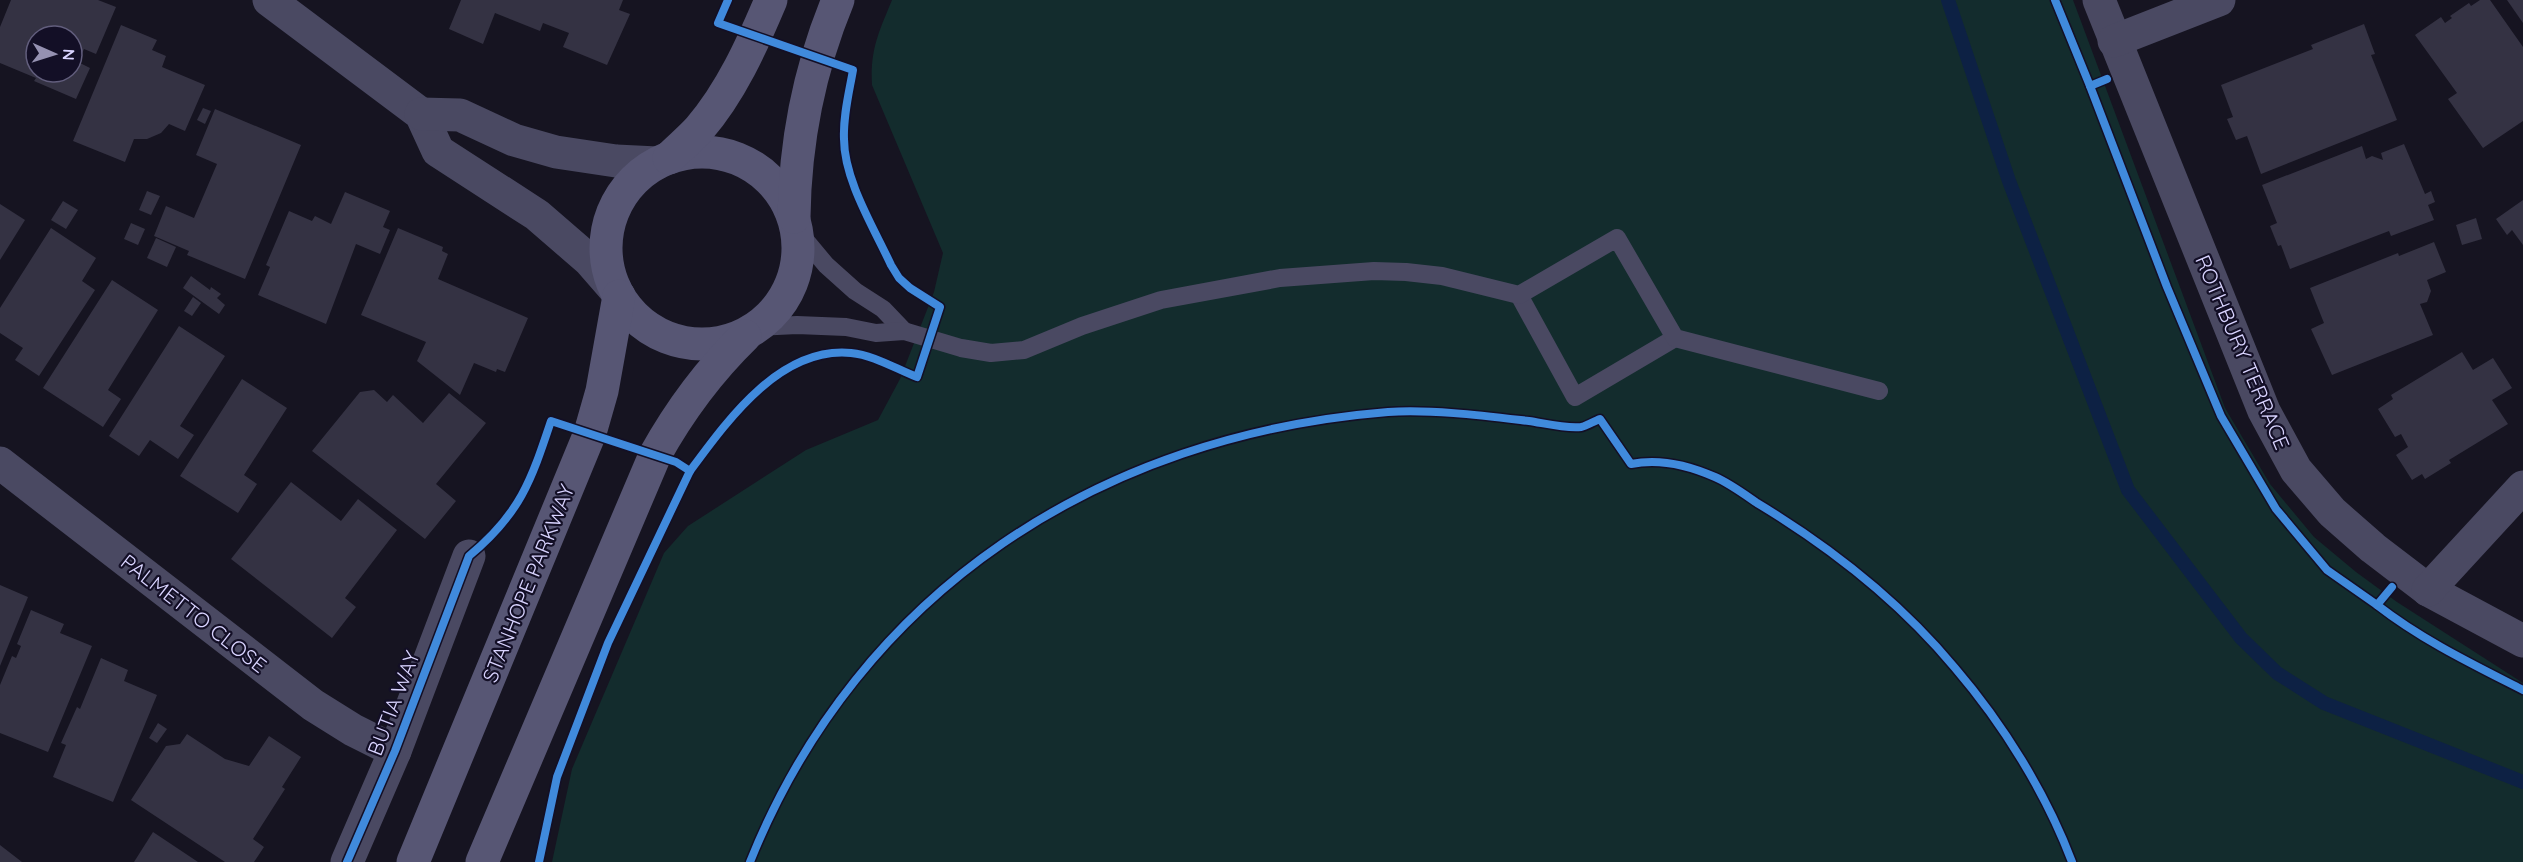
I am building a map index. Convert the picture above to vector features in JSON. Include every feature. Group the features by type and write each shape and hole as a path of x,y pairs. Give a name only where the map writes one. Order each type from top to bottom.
{"main road":[{"path":"753,330 729,341 708,345 687,344 666,338 631,313 617,293 608,268 606,243 611,219 622,196 638,178 663,160 699,128 732,82 755,38 771,0"},
{"path":"482,862 655,455 693,392 715,366 777,308 792,284 798,257 794,178 801,124 816,58 837,0"},
{"path":"663,160 694,152 720,154 744,162 766,176 783,195 795,224"},
{"name":"STANHOPE PARKWAY","path":"413,862 590,433 602,391 617,293"}],"street":[{"path":"269,0 421,114 438,151 537,215 589,260 617,293"},
{"name":"ROTHBURY TERRACE","path":"2099,0 2264,411 2296,470 2332,512 2373,548 2428,590 2523,641"},
{"path":"2114,41 2219,0"},
{"path":"421,114 460,115 514,141 556,152 606,160 663,160"},
{"name":"PALMETTO CLOSE","path":"0,463 313,705 353,730 394,751"},
{"path":"2428,590 2523,487"},
{"name":"BUTIA WAY","path":"347,862 394,751 469,556"}],"lane":[{"path":"795,224 826,265 855,291 883,309 904,331"},
{"path":"753,330 797,325 846,327 876,333 904,331 961,348 991,353 1024,350 1082,326 1161,300 1239,284 1325,273 1374,271 1442,276 1519,295 1617,238 1675,338"},
{"path":"1519,295 1575,397 1675,338 1879,391"}],"green space":[{"path":"892,0 2073,0 2225,408 2270,484 2314,537 2356,572 2397,602 2523,683 2523,862 552,862 572,769 664,553 688,526 806,450 878,420 900,379 934,292 943,253 872,85 874,51 879,31"}],"building":[{"path":"11,0 98,0 116,7 96,54 84,49 84,24 24,24 24,73 0,63 0,27"},
{"path":"461,0 623,0 619,10 630,14 607,65 563,47 569,33 543,23 540,31 495,13 483,44 449,29"},
{"path":"2480,0 2490,0 2523,47 2523,121 2483,148 2448,99 2457,93 2415,35 2441,17 2445,23 2452,18 2450,16 2469,3 2471,6"},
{"path":"2507,0 2523,0 2523,23"},
{"path":"2364,24 2375,54 2371,55 2397,120 2261,174 2247,136 2236,140 2227,119 2233,117 2221,85 2313,49 2311,45"},
{"path":"121,25 157,40 152,50 166,56 162,67 205,85 185,131 169,124 161,133 147,139 134,139 125,162 73,141"},
{"path":"84,65 90,68 84,81"},
{"path":"41,84 83,84 76,99"},
{"path":"203,108 211,111 205,124 197,120"},
{"path":"215,109 301,145 245,279 187,255 189,251 154,236 166,206 194,218 217,164 196,155"},
{"path":"2404,144 2425,194 2431,191 2435,202 2428,205 2434,220 2391,236 2389,231 2290,269 2281,245 2278,246 2270,226 2277,223 2262,185 2362,146 2366,159 2372,156 2383,160 2381,153"},
{"path":"147,191 160,196 151,215 139,210"},
{"path":"345,192 390,211 383,227 390,230 380,254 356,244 326,324 258,295 270,267 266,265 289,211 312,221 315,216 331,224"},
{"path":"2523,200 2523,245 2512,230 2507,235 2496,219"},
{"path":"63,201 78,210 66,229 51,220"},
{"path":"0,204 25,220 0,260"},
{"path":"2476,218 2482,239 2462,245 2456,225"},
{"path":"131,223 145,229 138,245 124,239"},
{"path":"51,228 96,258 82,281 95,290 39,376 15,360 23,348 0,333 0,308"},
{"path":"398,228 443,247 442,251 448,254 438,279 528,318 505,372 497,369 496,372 474,363 460,395 417,361 426,342 361,315"},
{"path":"156,238 176,247 167,267 147,258"},
{"path":"2434,242 2446,272 2427,280 2431,291 2427,302 2420,304 2433,335 2332,375 2311,329 2324,323 2310,288 2398,253 2399,256"},
{"path":"191,276 210,290 211,287 221,294 217,298 225,305 219,314 183,288"},
{"path":"112,280 158,310 108,390 121,399 103,427 43,388"},
{"path":"193,297 201,303 192,316 184,311"},
{"path":"179,326 225,356 180,426 194,435 178,459 150,440 139,456 109,436"},
{"path":"2462,352 2473,370 2493,358 2512,388 2492,400 2508,424 2449,460 2451,463 2425,479 2422,474 2412,480 2396,455 2408,447 2401,434 2395,437 2378,409 2393,399 2391,395"},
{"path":"242,379 287,408 244,475 257,484 238,513 180,476"},
{"path":"374,390 387,402 393,395 423,423 449,393 486,423 436,484 456,501 425,539 312,451 360,392"},
{"path":"291,482 341,521 358,499 397,530 345,598 356,607 332,638 231,559"},
{"path":"0,585 28,597 0,666"},
{"path":"31,610 64,624 60,633 92,646 48,752 0,733 0,685 12,656 16,658 21,646 17,644"},
{"path":"101,658 128,670 124,681 157,695 113,802 53,777 66,745 61,743 77,707 80,709"},
{"path":"158,723 167,729 157,743 149,738"},
{"path":"187,734 225,759 249,766 269,736 301,757 282,787 285,789 253,839 264,847 254,862 225,862 131,800 166,746 180,744"},
{"path":"153,832 198,862 134,862"},
{"path":"0,845 22,862 0,862"}],"waterway":[{"path":"1948,0 2009,181 2128,490 2241,638 2277,673 2324,703 2523,782"}],"cycle path":[{"path":"347,862 395,751 469,556 501,526 522,495 537,462 551,421 676,462 690,471 738,410 779,374 801,361 825,354 860,354 917,377 940,307 910,288 899,278 854,187 845,155 844,139 845,113 853,70 718,23 728,0"},
{"path":"2055,0 2090,86"},
{"path":"2107,79 2090,86 2167,287 2221,416 2276,509 2327,570 2377,605"},
{"path":"750,862 797,766 855,680 924,606 1002,544 1089,493 1183,454 1283,427 1405,411 1477,415 1569,427 1583,426 1600,419 1631,464 1663,462 1684,466 1720,479 1811,538 1863,578 1912,621 1973,690 2022,760 2050,810 2072,862"},
{"path":"539,862 557,777 608,643 690,471"},
{"path":"2392,587 2377,605 2394,618 2466,661 2523,690"}]}
